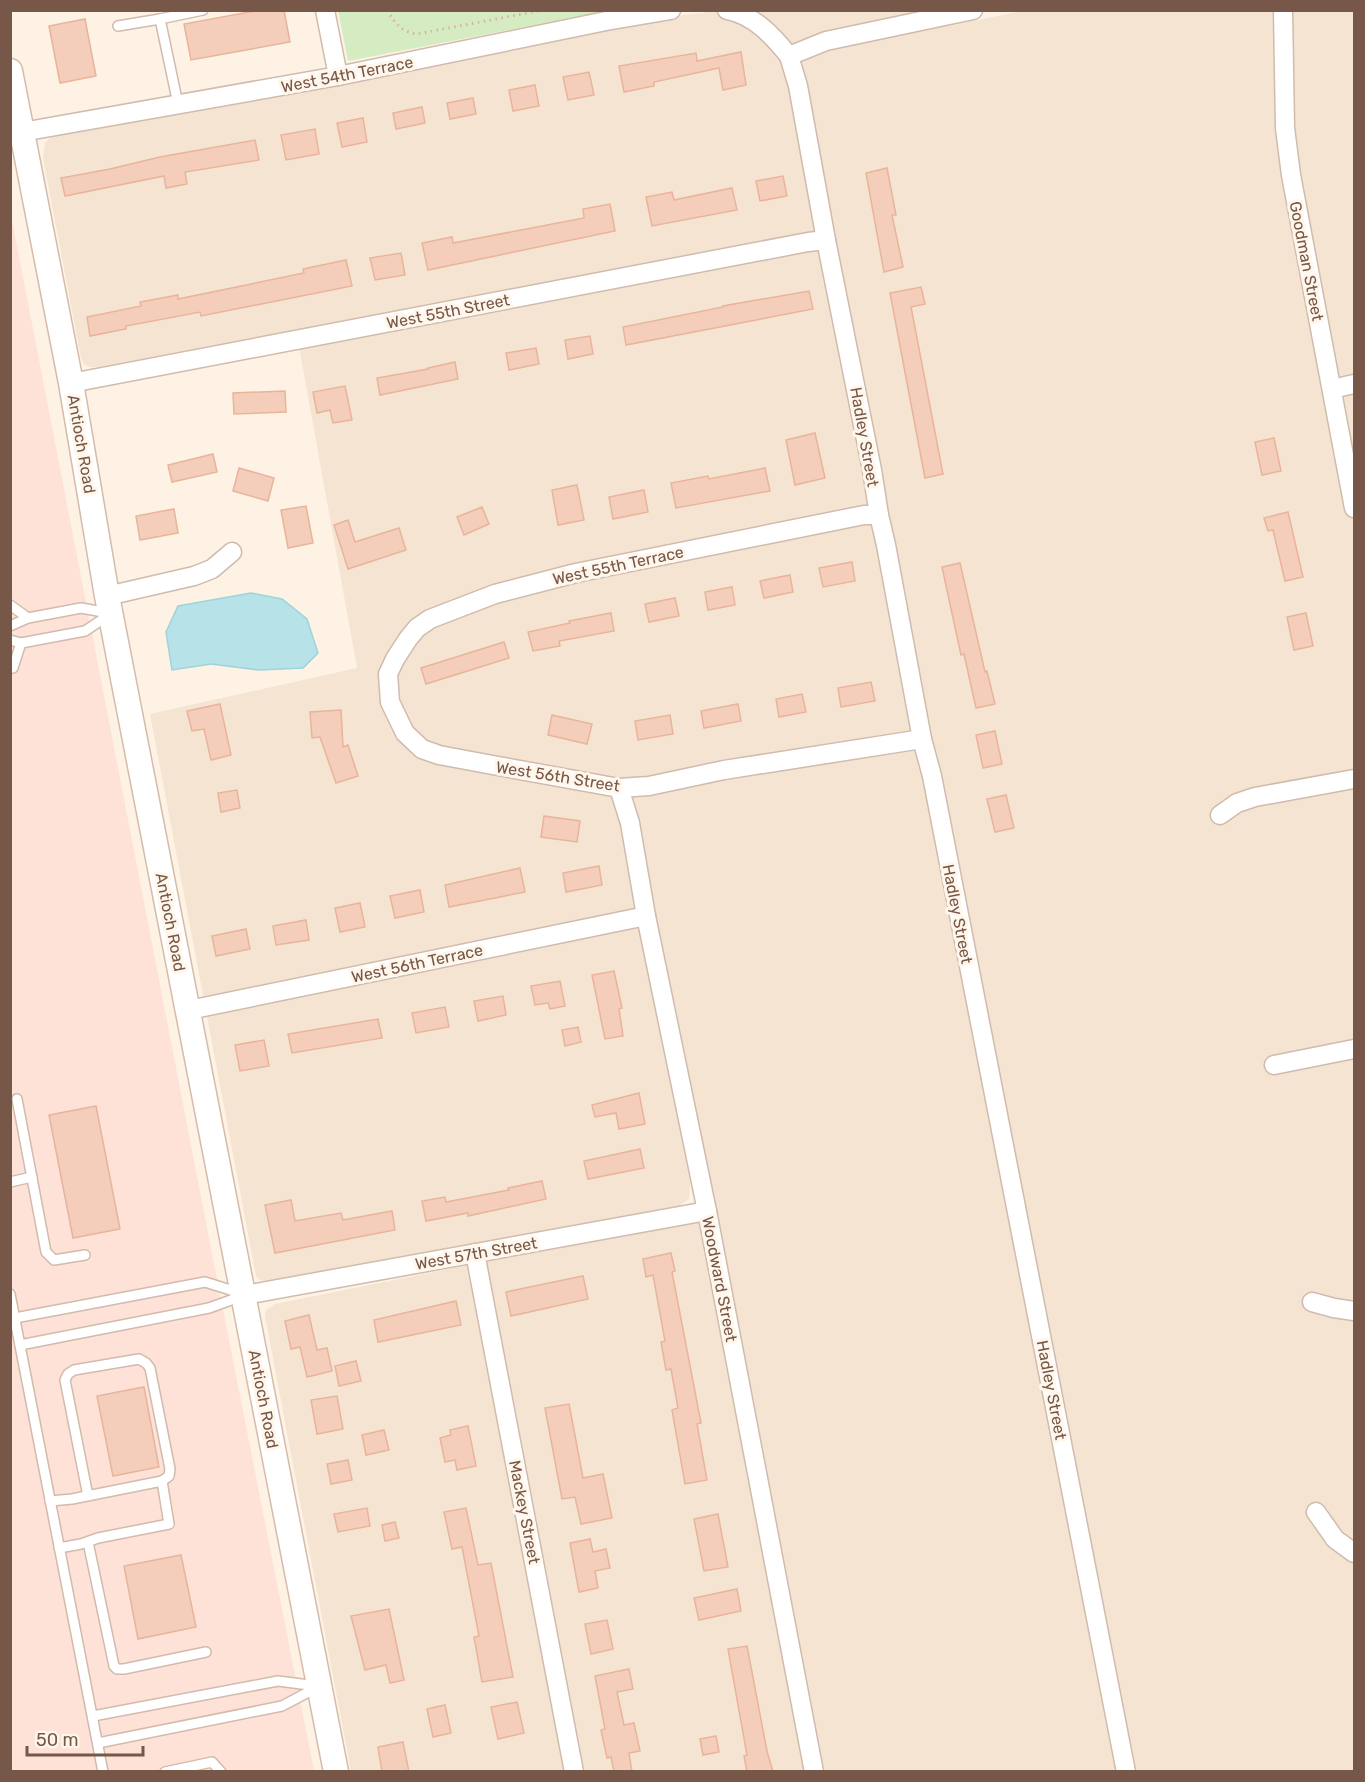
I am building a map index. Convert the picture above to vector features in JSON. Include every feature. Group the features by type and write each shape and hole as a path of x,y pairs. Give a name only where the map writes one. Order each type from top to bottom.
{"main road":[{"name":"Antioch Road","path":"10,71 17,121 71,383 109,605 336,1772"}],"street":[{"path":"325,10 338,76"},
{"name":"West 54th Terrace","path":"17,121 178,104 338,76 608,16 671,10"},
{"path":"727,10 737,12 762,27 789,56 826,41 973,10"},
{"name":"Goodman Street","path":"1283,10 1285,128 1291,176 1354,508"},
{"name":"Hadley Street","path":"789,56 798,86 922,739 932,776 1126,1772"},
{"name":"West 55th Street","path":"71,383 826,240"},
{"path":"1332,389 1354,384"},
{"name":"West 55th Terrace","path":"388,674 394,658 417,628 430,619 495,594 576,573 864,515 879,514"},
{"path":"109,605 212,569 232,552"},
{"name":"West 56th Street","path":"388,674 390,702 396,718 405,734 422,749 451,757 619,788 649,786 724,770 922,739"},
{"path":"1220,816 1238,803 1255,798 1354,779"},
{"name":"Woodward Street","path":"619,788 630,823 646,916 707,1211 814,1772"},
{"name":"West 56th Terrace","path":"189,1010 646,916"},
{"path":"1274,1065 1354,1049"},
{"name":"West 57th Street","path":"245,1295 707,1211"},
{"name":"Mackey Street","path":"475,1253 574,1772"},
{"path":"1312,1302 1354,1311"},
{"path":"1316,1512 1335,1539 1354,1553"}],"lane":[{"path":"118,26 204,10"},
{"path":"160,19 178,104"},
{"path":"10,605 28,618"},
{"path":"10,626 28,618 109,605"},
{"path":"10,640 21,643 85,631 109,605"},
{"path":"13,668 21,643"},
{"path":"17,1099 46,1252 54,1260 84,1255"},
{"path":"10,1182 32,1177"},
{"path":"15,1318 205,1282 245,1295"},
{"path":"10,1294 103,1772"},
{"path":"20,1345 209,1308 245,1295"},
{"path":"50,1502 88,1496 162,1481 169,1476 170,1469 150,1368 147,1363 139,1359 74,1370 65,1380 88,1496"},
{"path":"59,1548 169,1524 162,1481"},
{"path":"88,1542 114,1666 117,1669 124,1670 206,1653"},
{"path":"93,1716 278,1681 319,1687"},
{"path":"98,1743 282,1706 319,1687"},
{"path":"165,1772 212,1762 221,1772"}],"path":[{"path":"387,10 399,27 407,33 417,34 543,10"}],"shaded area":[{"path":"1027,10 1354,11 1354,1771 351,1771 265,1316 266,1310 275,1304 698,1219 712,1207 669,1074 690,1182 689,1199 679,1206 276,1283 260,1280 256,1276 150,714 357,668 296,330 97,367 84,364 43,158 45,143 54,133 664,17 705,13 705,11 954,11 946,12 949,26"},
{"path":"10,210 213,1259 314,1771 11,1771"}],"green space":[{"path":"338,10 608,10 608,11 348,61"}],"water":[{"path":"251,593 282,599 307,619 318,653 303,668 259,670 211,664 172,670 166,632 178,606"}],"building":[{"path":"260,10 284,10 290,42 191,60 184,24"},
{"path":"85,19 96,76 60,83 49,26"},
{"path":"741,52 746,85 723,90 719,68 654,82 654,86 624,92 619,66 696,53 697,61"},
{"path":"589,72 594,95 568,100 563,77"},
{"path":"535,85 539,106 513,111 509,90"},
{"path":"473,98 476,114 450,119 447,103"},
{"path":"422,107 425,123 396,129 393,113"},
{"path":"363,118 367,142 342,147 337,123"},
{"path":"315,129 319,154 286,160 281,135"},
{"path":"255,140 259,160 185,172 187,184 166,188 164,176 65,196 61,178"},
{"path":"887,168 896,215 892,215 903,267 884,272 866,173"},
{"path":"783,176 787,196 760,201 756,181"},
{"path":"732,188 737,210 652,226 646,197 672,192 674,200"},
{"path":"610,204 615,231 428,270 422,243 452,237 453,243 584,218 583,209"},
{"path":"401,253 405,275 375,280 370,258"},
{"path":"346,260 352,286 201,316 200,312 126,326 126,329 90,336 87,317 141,306 140,302 178,295 178,299 304,273 303,269"},
{"path":"921,287 925,304 911,307 943,474 925,478 890,293"},
{"path":"809,291 813,309 626,345 623,327"},
{"path":"590,336 593,354 568,359 565,340"},
{"path":"536,348 539,364 509,370 506,353"},
{"path":"455,362 458,379 380,395 377,378"},
{"path":"345,386 352,420 333,423 330,410 317,413 313,392"},
{"path":"285,391 286,412 234,414 233,393"},
{"path":"815,433 825,478 795,485 786,440"},
{"path":"1274,438 1281,471 1262,475 1255,442"},
{"path":"213,454 217,472 172,482 168,465"},
{"path":"239,468 274,478 268,501 233,491"},
{"path":"765,468 770,491 676,508 671,483 708,476 709,479"},
{"path":"577,485 584,520 558,525 552,490"},
{"path":"644,490 648,512 613,519 609,497"},
{"path":"306,506 313,543 288,548 281,510"},
{"path":"482,507 489,524 464,535 457,517"},
{"path":"174,509 178,533 140,540 136,516"},
{"path":"1288,512 1303,577 1285,581 1273,530 1268,531 1264,518"},
{"path":"348,520 355,542 399,528 406,550 348,569 334,525"},
{"path":"852,562 855,581 823,587 819,568"},
{"path":"960,563 985,672 987,671 995,704 976,708 964,654 961,655 942,567"},
{"path":"790,575 793,592 764,598 760,581"},
{"path":"732,587 735,605 708,610 705,592"},
{"path":"675,598 679,616 649,622 645,604"},
{"path":"611,613 614,631 559,641 560,646 533,651 528,632"},
{"path":"1306,613 1313,646 1294,650 1287,617"},
{"path":"504,642 509,658 426,684 421,668"},
{"path":"871,682 875,701 841,707 838,688"},
{"path":"802,694 806,712 779,717 776,699"},
{"path":"220,704 231,755 211,760 204,729 192,731 187,711"},
{"path":"738,704 741,721 704,728 701,711"},
{"path":"341,710 343,747 348,745 358,776 336,783 320,737 312,738 310,712"},
{"path":"552,715 592,724 587,744 548,735"},
{"path":"670,715 673,734 638,740 635,721"},
{"path":"995,731 1002,764 983,768 976,735"},
{"path":"237,790 240,808 221,812 218,793"},
{"path":"1006,795 1014,828 995,832 987,799"},
{"path":"544,816 580,821 577,842 541,837"},
{"path":"599,866 602,885 566,892 563,873"},
{"path":"520,868 525,892 449,907 445,885"},
{"path":"420,890 424,912 395,918 390,896"},
{"path":"360,903 365,927 340,932 335,908"},
{"path":"306,920 309,940 276,945 273,926"},
{"path":"246,929 250,949 216,956 212,936"},
{"path":"614,971 622,1008 619,1009 623,1036 605,1039 592,975"},
{"path":"560,981 565,1006 550,1009 548,1003 535,1005 531,986"},
{"path":"503,996 506,1015 478,1021 474,1001"},
{"path":"445,1007 449,1027 416,1033 412,1013"},
{"path":"378,1019 382,1038 292,1053 288,1034"},
{"path":"578,1027 581,1042 565,1046 562,1030"},
{"path":"264,1040 269,1066 240,1071 235,1045"},
{"path":"639,1093 645,1124 619,1129 616,1113 595,1117 592,1105"},
{"path":"96,1106 120,1229 73,1238 49,1115"},
{"path":"640,1149 644,1168 588,1179 584,1161"},
{"path":"542,1181 546,1199 468,1216 468,1213 426,1221 422,1201 445,1197 446,1202"},
{"path":"291,1200 295,1221 341,1213 343,1220 392,1211 395,1230 275,1253 265,1205"},
{"path":"671,1253 675,1271 672,1272 701,1423 697,1424 707,1480 685,1484 672,1410 678,1408 671,1369 666,1370 661,1342 665,1341 653,1275 646,1277 643,1259"},
{"path":"583,1276 588,1299 511,1316 506,1292"},
{"path":"456,1301 461,1325 378,1342 374,1320"},
{"path":"309,1315 317,1350 327,1348 332,1371 307,1377 300,1347 291,1349 285,1321"},
{"path":"356,1361 361,1381 339,1386 335,1366"},
{"path":"144,1387 159,1467 113,1476 97,1396"},
{"path":"337,1396 343,1429 317,1434 311,1400"},
{"path":"569,1404 583,1478 603,1474 612,1518 581,1524 575,1497 562,1499 545,1408"},
{"path":"468,1426 476,1466 457,1470 455,1460 445,1462 440,1438 451,1435 450,1430"},
{"path":"384,1430 389,1450 366,1455 362,1435"},
{"path":"348,1460 352,1480 331,1484 327,1464"},
{"path":"367,1508 370,1526 338,1532 334,1514"},
{"path":"466,1508 478,1565 491,1563 513,1677 482,1682 474,1637 479,1636 462,1547 452,1549 444,1512"},
{"path":"718,1514 728,1567 704,1571 694,1519"},
{"path":"395,1522 399,1538 385,1541 382,1525"},
{"path":"590,1539 593,1552 606,1549 610,1568 595,1571 598,1588 579,1592 570,1543"},
{"path":"181,1555 196,1627 138,1639 124,1566"},
{"path":"737,1589 741,1611 699,1620 694,1598"},
{"path":"389,1609 404,1680 390,1683 386,1665 365,1670 351,1616"},
{"path":"607,1620 613,1649 591,1654 585,1624"},
{"path":"747,1646 773,1772 747,1772 744,1756 747,1755 728,1649"},
{"path":"629,1669 633,1689 617,1692 624,1725 634,1723 640,1751 629,1753 632,1772 614,1772 611,1757 607,1758 601,1730 605,1729 595,1676"},
{"path":"517,1702 524,1733 498,1739 491,1707"},
{"path":"445,1705 451,1733 433,1737 427,1709"},
{"path":"716,1736 719,1752 703,1755 700,1739"},
{"path":"403,1742 409,1772 382,1772 378,1747"}]}
